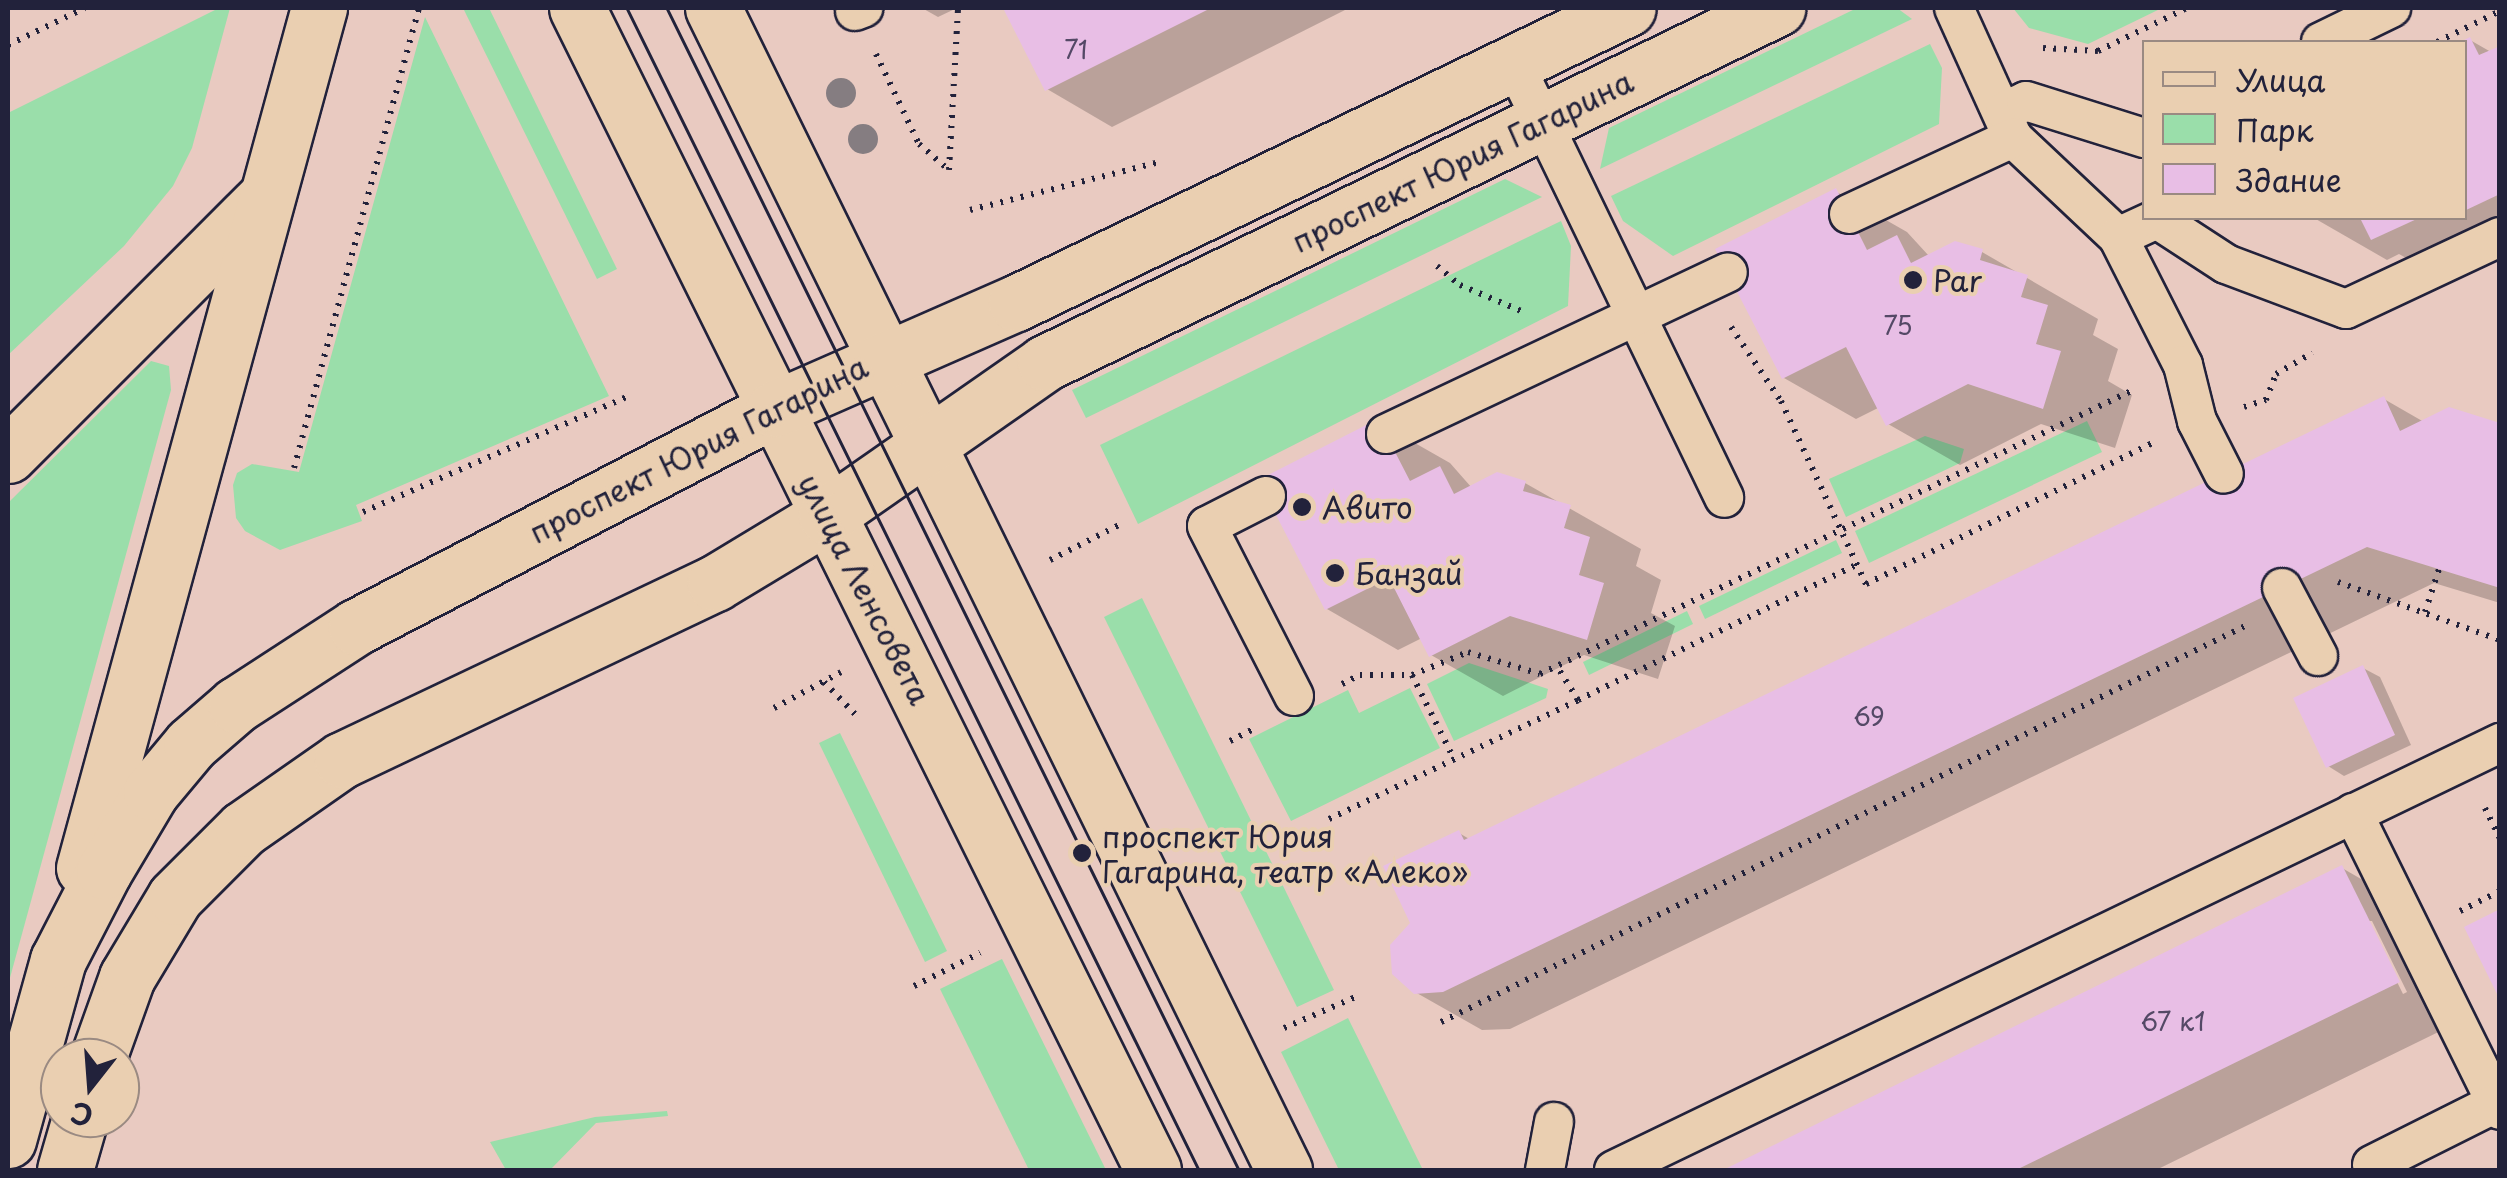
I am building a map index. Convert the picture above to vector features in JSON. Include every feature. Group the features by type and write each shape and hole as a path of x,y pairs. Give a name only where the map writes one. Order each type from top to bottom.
{"main road":[{"path":"58,960 319,8"},
{"name":"улица Ленсовета","path":"577,8 1152,1170"},
{"path":"713,8 1284,1170"},
{"name":"проспект Юрия Гагарина","path":"8,1140 58,960 151,792 190,744 236,704 372,618 774,409 884,356 1016,302 1628,8"},
{"name":"проспект Юрия Гагарина","path":"105,1038 127,977 175,897 208,860 284,798 342,760 715,582 826,516 1045,363 1775,8"},
{"path":"8,454 266,197"},
{"path":"65,1170 74,1138"}],"lane":[{"path":"1954,8 2009,124 2118,237 2183,366 2197,422 2224,474"},
{"path":"2325,40 2392,8"},
{"path":"1514,63 1724,498"},
{"path":"1849,214 2009,124 2026,100 2142,137"},
{"path":"2118,237 2155,220"},
{"path":"2159,220 2226,264 2346,309 2500,237"},
{"path":"1386,434 1553,350 1715,278"},
{"path":"1266,496 1206,526 1299,702"},
{"path":"2286,596 2318,656"},
{"path":"1614,1170 1667,1160 2500,742"},
{"path":"2354,813 2498,1106 2372,1165"},
{"path":"1544,1170 1554,1122"}],"path":[{"path":"8,45 86,8"},
{"path":"294,468 420,8"},
{"path":"859,9 920,144 949,170 958,8"},
{"path":"2043,48 2098,51 2187,8"},
{"path":"2442,40 2500,11"},
{"path":"1437,266 1460,285 1527,314 1553,350"},
{"path":"1715,278 1781,401 1866,584 2197,422 2266,400 2276,374 2322,348"},
{"path":"1230,741 1299,702 1360,675 1412,674 1468,652 1540,674 2183,366"},
{"path":"363,512 629,396"},
{"path":"1036,568 1121,524"},
{"path":"1052,558 1060,575"},
{"path":"1329,819 1856,565"},
{"path":"2425,612 2440,570"},
{"path":"1441,1022 2286,596 2342,579 2500,640"},
{"path":"1558,666 1578,700"},
{"path":"774,708 846,669"},
{"path":"1412,674 1454,759"},
{"path":"824,682 861,722"},
{"path":"914,986 982,952 973,936"},
{"path":"1277,1014 1285,1031 1358,996"}],"green space":[{"path":"219,8 230,8 192,148 173,186 124,246 8,355 8,113"},
{"path":"463,8 489,8 617,269 597,279"},
{"path":"1857,8 1897,8 1912,19 1600,169 1609,128"},
{"path":"2013,8 2162,8 2088,44 2029,28"},
{"path":"425,17 609,396 356,505 362,521 280,550 245,531 236,518 233,485 237,473 252,464 299,472"},
{"path":"1930,44 1942,68 1939,124 1673,256 1623,221 1611,196"},
{"path":"1505,179 1542,197 1086,418 1072,390"},
{"path":"1561,221 1571,246 1568,306 1138,524 1100,445"},
{"path":"151,361 169,366 171,390 8,985 8,503"},
{"path":"2087,421 2102,452 1869,563 1855,531"},
{"path":"1925,436 1964,449 1960,463 1846,517 1829,479"},
{"path":"1836,540 1842,553 1705,619 1699,606"},
{"path":"1142,598 1334,990 1297,1007 1104,617"},
{"path":"1687,611 1693,624 1589,675 1583,662"},
{"path":"1469,663 1548,689 1546,698 1454,741 1427,684"},
{"path":"1410,688 1440,748 1291,821 1249,739 1348,690 1359,713"},
{"path":"840,733 947,951 925,962 819,743"},
{"path":"1002,959 1106,1170 1029,1170 940,989"},
{"path":"1348,1018 1423,1170 1339,1170 1281,1052"},
{"path":"667,1111 668,1116 596,1123 550,1170 506,1170 490,1142 595,1117"}],"building":[{"path":"1003,8 1211,8 1045,91"},
{"path":"2470,37 2479,55 2500,46 2500,194 2467,210 2467,40"},
{"path":"1836,188 1867,250 1897,235 1911,263 1955,241 1983,249 1980,260 2028,275 2021,297 2048,305 2036,344 2061,351 2043,409 1968,384 1886,426 1846,347 1782,379 1715,249"},
{"path":"2361,220 2415,220 2371,240"},
{"path":"2384,396 2400,431 2449,407 2500,423 2500,588 2367,547 1443,992 1414,994 1392,974 1390,945 1410,923 1383,866 1459,830 1464,840"},
{"path":"1378,419 1410,481 1440,466 1454,494 1497,472 1526,481 1523,491 1571,505 1564,528 1590,537 1579,575 1604,583 1587,640 1510,616 1429,657 1389,578 1325,610 1258,480"},
{"path":"2363,665 2395,735 2326,768 2293,698"},
{"path":"2342,865 2400,982 2016,1170 1723,1170"},
{"path":"2500,909 2500,1000 2464,927"}],"tram line":[{"path":"627,8 1199,1170"},
{"path":"667,8 1239,1170"}],"place":[{"name":"Par","path":"1913,280"},
{"name":"Авито","path":"1302,507"},
{"name":"Банзай","path":"1335,573"},
{"name":"проспект Юрия Гагарина, театр «Алеко»","path":"1082,853"}]}
